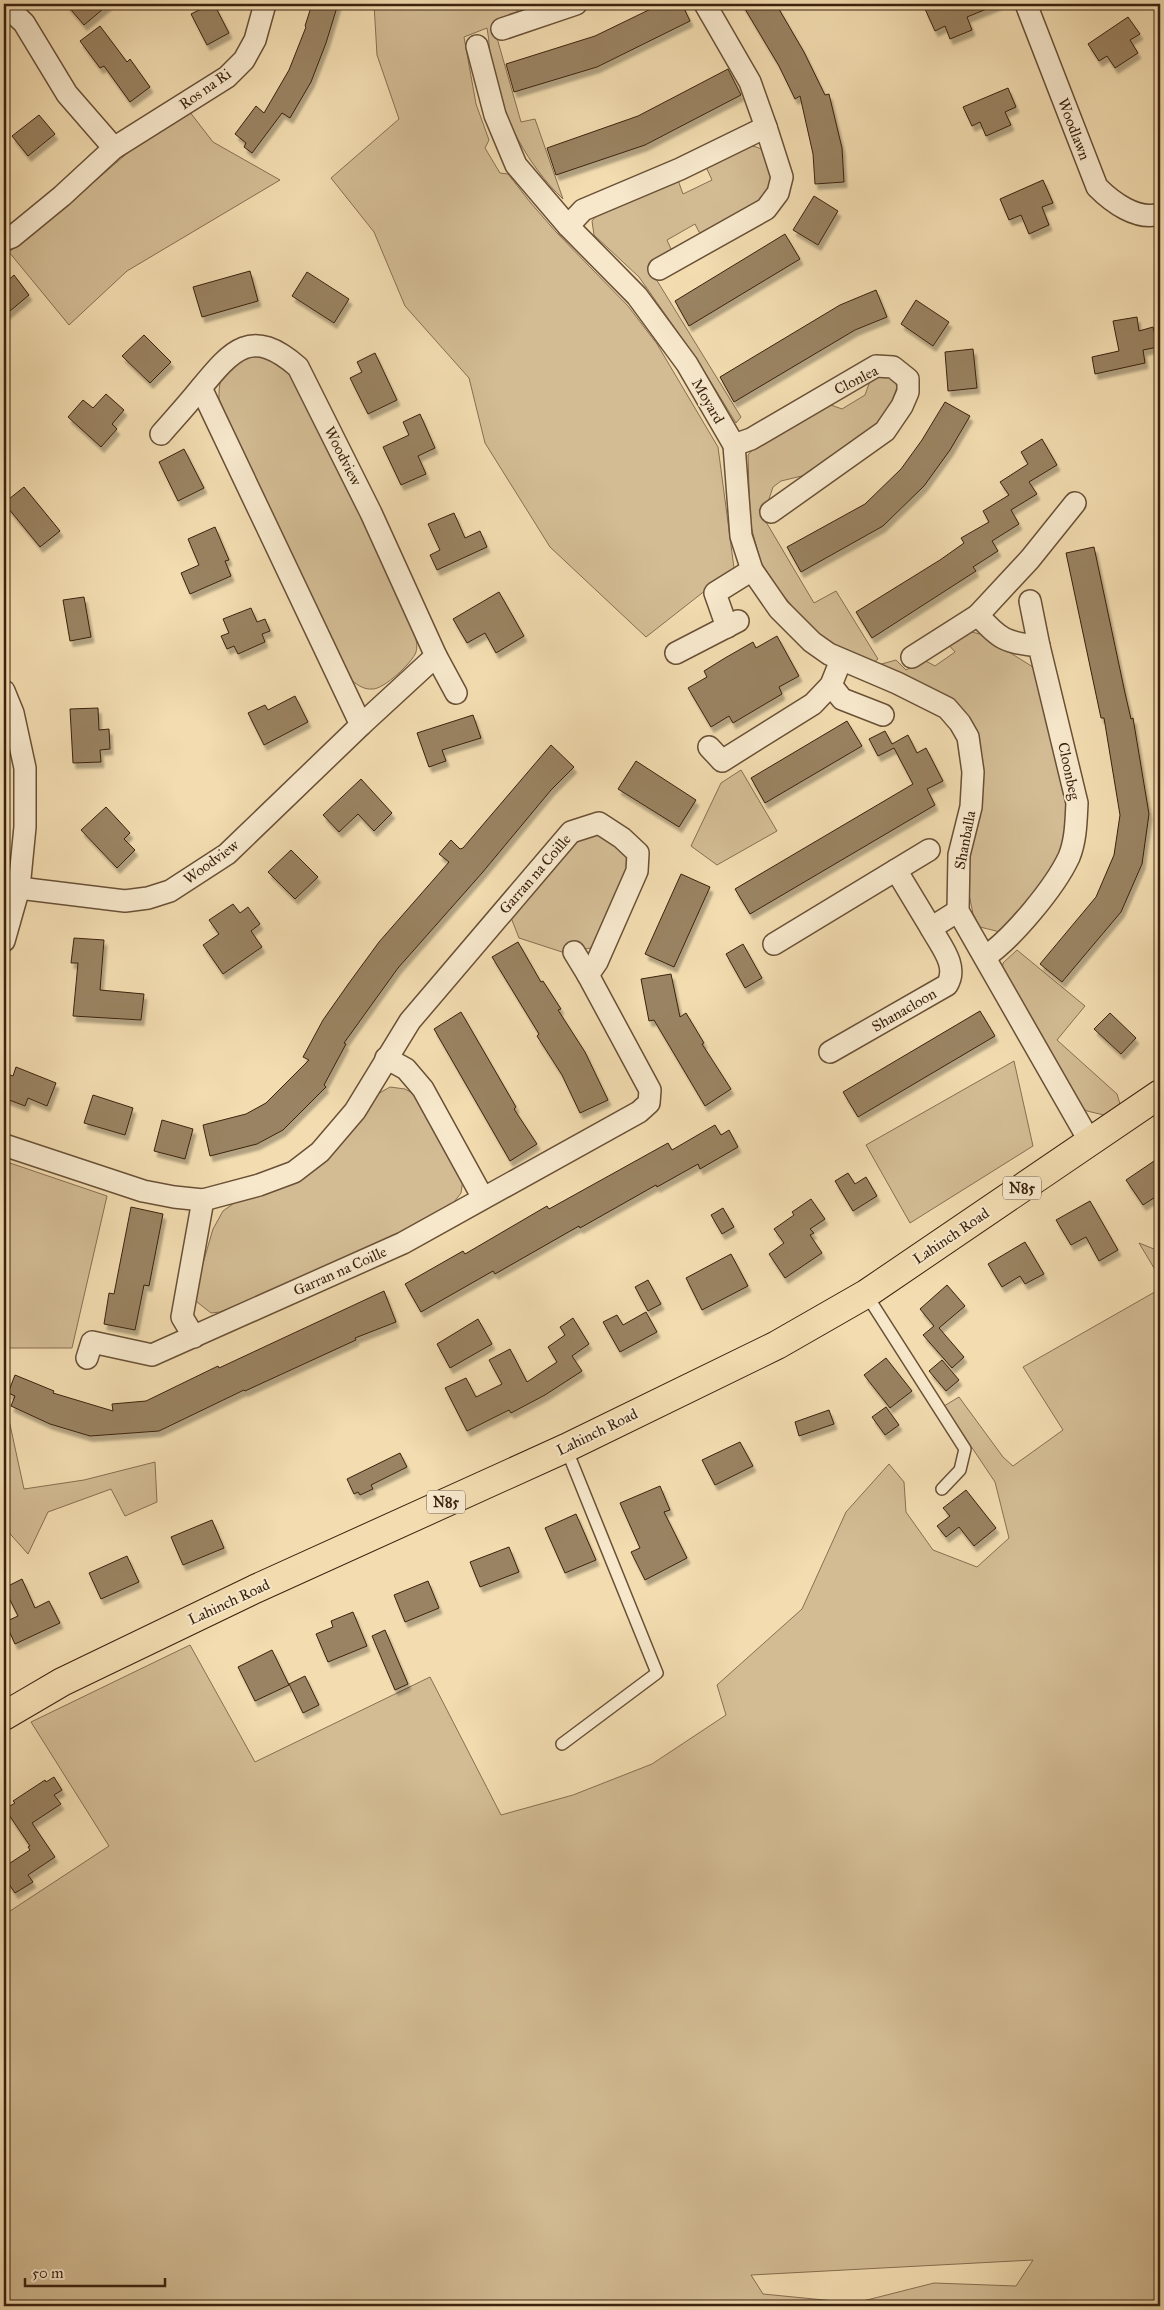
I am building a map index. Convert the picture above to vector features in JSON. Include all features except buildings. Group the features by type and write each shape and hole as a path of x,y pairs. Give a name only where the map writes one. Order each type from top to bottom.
{"main road":[{"name":"Lahinch Road","path":"4,1716 62,1682 256,1589 566,1448 777,1345 866,1294 1160,1094"}],"street":[{"path":"4,4 24,23 68,94 114,148"},
{"name":"Ros na Ri","path":"4,240 12,237 62,196 114,148 227,77 244,60 255,40 265,4"},
{"path":"502,29 576,4"},
{"path":"659,269 766,209 778,193 782,177 750,82 705,4"},
{"name":"Woodlawn","path":"1026,4 1097,188 1110,200 1124,208 1139,214 1160,214"},
{"name":"Moyard","path":"477,46 495,115 516,165 568,226 637,296 686,364 734,445 741,536 752,570 779,609"},
{"path":"568,226 583,210 680,169 766,127"},
{"name":"Woodview","path":"161,434 214,370 229,356 246,347 262,345 282,353 298,367 371,513 436,656 456,693"},
{"name":"Clonlea","path":"734,445 751,439 876,366 893,366 908,379 908,392 902,406 885,431 771,512"},
{"path":"200,388 360,725"},
{"path":"912,657 978,615 1030,559 1075,503"},
{"path":"676,653 733,624 715,593 752,570"},
{"name":"Cloonbeg","path":"985,957 998,948 1055,879 1069,856 1076,830 1077,803 1030,601"},
{"name":"Shanballa","path":"779,609 812,642 841,660 898,683 947,708 960,722 968,738 973,772 972,798 959,855 958,911"},
{"path":"978,615 993,632 1012,643 1039,646"},
{"name":"Woodview","path":"19,888 125,901 148,898 170,892 228,854 360,725 436,656"},
{"path":"709,747 722,761 813,704 831,685 841,660"},
{"path":"831,685 842,699 883,715"},
{"path":"4,690 12,713 25,768 25,827 19,888 4,941"},
{"name":"Garran na Coille","path":"4,1145 143,1191 203,1200 294,1172 307,1164 333,1138 355,1111 410,1021 571,832 599,822 622,838 638,853 637,871 598,962 588,975"},
{"path":"774,944 929,850"},
{"name":"Shanacloon","path":"830,1052 947,985 952,977 952,967 896,870"},
{"path":"931,928 958,911 1090,1142"},
{"name":"Garran na Coille","path":"87,1358 92,1342 152,1355 194,1337 402,1244 639,1112 649,1103 650,1090 574,952"},
{"path":"386,1058 406,1069 423,1089 483,1198"},
{"path":"194,1337 182,1317 203,1200"}],"lane":[{"path":"866,1294 965,1449 960,1470 942,1489"},
{"path":"562,1744 657,1673 566,1448"}],"shaded area":[{"path":"374,4 518,4 517,13 512,18 493,24 521,122 535,119 563,199 539,172 518,140 510,123 492,71 487,28 464,37 476,104 489,140 485,148 500,173 508,174 556,232 628,306 657,344 718,447 734,568 646,637 550,547 485,443 469,378 405,306 374,232 331,178 399,119 377,55"},
{"path":"189,111 213,142 280,180 127,271 69,325 9,252 56,215 132,149"},
{"path":"752,146 764,152 774,176 771,187 765,195 745,211 705,235 699,232 695,224 667,240 671,249 670,255 648,266 741,417 736,423 696,358 639,277 594,235 592,221 601,210 678,180 683,194 712,180 706,167"},
{"path":"252,354 274,358 288,371 356,499 414,633 417,647 414,656 398,674 378,688 363,688 349,678 280,540 219,399 219,389 223,375 232,366"},
{"path":"886,373 894,379 897,387 889,409 880,423 810,474 781,481 773,487 768,502 759,510 814,603 836,591 878,659 873,663 836,647 812,631 780,591 761,563 750,523 748,455 754,448 821,407 831,405 842,409 865,395 870,381"},
{"path":"967,631 980,634 1033,667 1038,674 1069,798 1065,847 1055,870 1000,932 980,927 973,914 968,889 975,733 878,665 896,660 906,670 924,660 935,666 955,652 947,643"},
{"path":"741,770 777,831 717,865 691,846 721,783"},
{"path":"601,834 624,852 627,856 628,867 593,947 580,947 573,942 562,952 519,938 510,915 576,839"},
{"path":"1017,950 1085,1006 1057,1040 1117,1094 1120,1104 1104,1115 1087,1111 1076,1104 1002,972 1003,963"},
{"path":"1014,1061 1033,1146 910,1223 866,1145"},
{"path":"390,1087 405,1089 419,1097 463,1179 461,1193 451,1206 370,1248 220,1312 211,1313 197,1302 194,1294 213,1229 223,1211 237,1201 297,1177 374,1096"},
{"path":"7,1162 107,1196 72,1348 4,1348 4,1187"},
{"path":"1139,1243 1154,1249 1160,1243 1160,1278"},
{"path":"1160,1289 1160,2306 4,2306 4,1915 109,1846 31,1722 190,1645 255,1762 430,1677 501,1815 573,1795 652,1764 726,1715 717,1685 802,1609 846,1512 889,1464 904,1482 906,1512 933,1550 977,1567 1009,1538 995,1482 944,1406 959,1397 1003,1457 1013,1466 1063,1430 1023,1367","holes":["1033,2260 1016,2286 934,2283 855,2303 763,2294 751,2275"]},
{"path":"4,1397 24,1489 84,1480 155,1462 157,1502 125,1516 111,1489 48,1512 28,1554 4,1527"}]}
